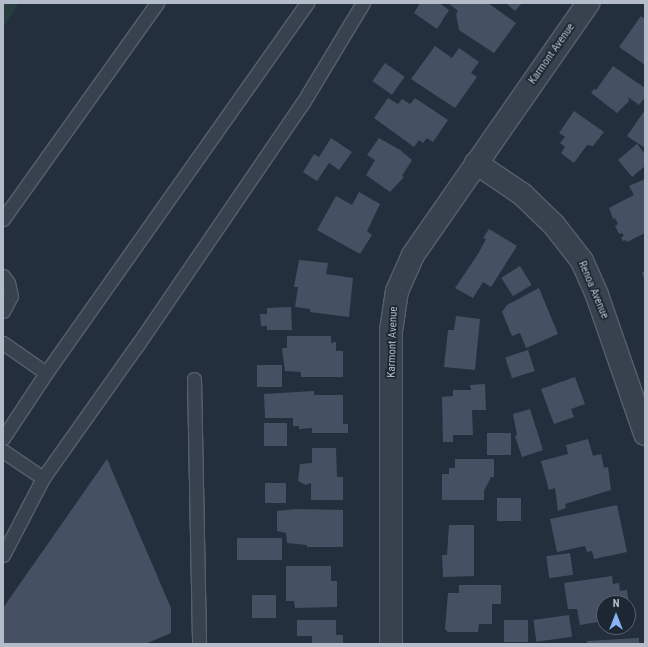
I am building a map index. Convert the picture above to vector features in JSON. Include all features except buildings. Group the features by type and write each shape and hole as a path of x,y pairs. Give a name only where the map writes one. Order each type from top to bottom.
{"street":[{"name":"Karmont Avenue","path":"391,644 393,310 403,272 476,163 588,3"},
{"name":"Renoa Avenue","path":"476,163 522,194 554,225 582,261 597,295 645,434"}],"lane":[{"path":"3,219 157,3"},
{"path":"3,438 46,373 307,3"},
{"path":"3,555 42,478 138,344 302,104 363,3"},
{"path":"3,276 8,282 11,296 3,311"},
{"path":"3,343 46,373"},
{"path":"194,379 199,644"},
{"path":"3,452 42,478"}],"green space":[{"path":"3,3 19,3 3,28"}]}
